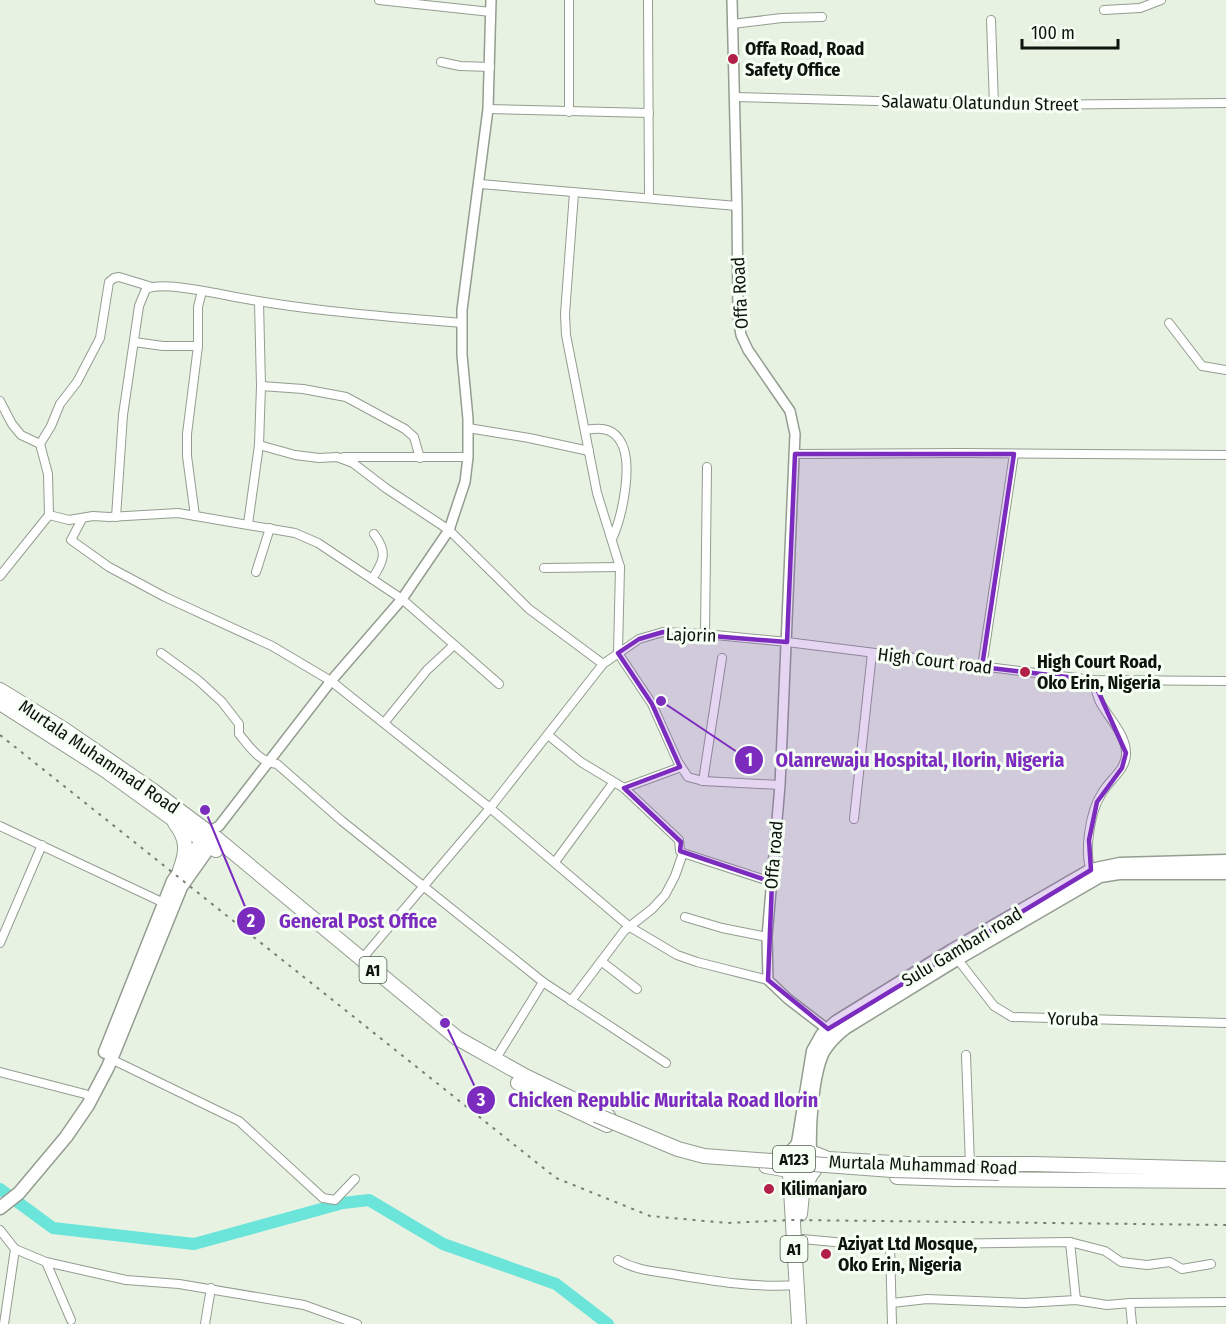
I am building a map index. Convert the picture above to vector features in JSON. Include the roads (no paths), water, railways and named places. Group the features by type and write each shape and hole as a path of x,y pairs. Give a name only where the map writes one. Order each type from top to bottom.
{"highway":[{"name":"Murtala Muhammad Road","path":"0,690 65,730 211,836 457,1038 495,1060 523,1080 694,1151 790,1162"},
{"name":"Murtala Muhammad Road","path":"0,703 105,770 165,813 211,836 438,1034 472,1057 596,1114 663,1140 705,1152 892,1167 1037,1170 1226,1181"},
{"path":"165,813 180,830 185,842 185,854 180,870"},
{"name":"A1","path":"799,1324 790,1162 800,1148 812,1152 817,1164 802,1194 807,1324"},
{"name":"Murtala Muhammad Road","path":"812,1152 828,1159 970,1165 1034,1164 1063,1173"},
{"name":"A1","path":"790,1162 799,1178 811,1175"},
{"name":"Murtala Muhammad Road","path":"811,1175 824,1170 956,1179 1063,1173 1226,1169"}],"main road":[{"path":"16,1190 61,1132 85,1094 101,1061 173,881 211,836"},
{"path":"0,1204 16,1190 78,1121 97,1089 177,894 211,836"},
{"name":"Sulu Gambari road","path":"790,1162 799,1136 813,1051 832,1032 954,955 1093,874 1120,864 1226,861"},
{"path":"1093,874 1226,873"},
{"path":"812,1152 811,1117 818,1069 832,1032"}],"street":[{"path":"380,0 491,12"},
{"path":"211,836 331,681 402,599 449,530 465,482 468,457 462,323 488,109 491,0"},
{"path":"569,0 569,112"},
{"path":"648,0 649,198"},
{"name":"Offa Road","path":"732,0 738,206 738,316 741,335 748,350 790,411 794,423 795,454 787,642"},
{"path":"1104,10 1140,8 1161,0"},
{"path":"732,24 782,18 822,17"},
{"path":"991,20 994,105"},
{"path":"441,62 460,66 490,67"},
{"name":"Salawatu Olatundun Street","path":"734,97 994,105 1226,103"},
{"path":"488,109 649,113"},
{"path":"480,184 738,206"},
{"path":"574,193 565,314 566,335 602,514 620,567 618,653 652,704 681,767 688,777 703,781 780,785"},
{"path":"0,576 49,515 48,474 40,444 60,404 77,382 100,338 109,282 114,278 119,277 152,287 202,291 259,302 462,323"},
{"path":"116,517 123,415 139,306 146,289 152,287"},
{"path":"195,516 187,456 187,434 198,346 198,307 202,291"},
{"path":"248,524 259,445 261,386 259,302"},
{"path":"1169,322 1202,366 1226,370"},
{"path":"134,342 163,346 198,346"},
{"path":"261,386 303,388 346,397 405,429 414,437 420,458"},
{"path":"0,401 12,424 21,435 40,444"},
{"path":"468,428 589,451"},
{"path":"585,430 601,428 608,430 621,440 626,474 622,509 612,539"},
{"path":"259,445 319,458 468,457"},
{"path":"982,667 1014,453"},
{"path":"795,454 1226,455"},
{"path":"337,457 353,463 387,489 449,530 529,609 603,664"},
{"path":"705,634 707,467"},
{"path":"49,515 69,520 93,516 116,517 178,513 295,534 318,543 402,599 499,684"},
{"path":"82,519 71,540 109,567 165,597 272,646 331,681 490,807 630,927 677,955 768,980 788,999 832,1032"},
{"path":"256,572 270,528"},
{"path":"372,579 383,558 381,542 374,534"},
{"path":"544,568 620,567"},
{"name":"Lajorin","path":"362,960 490,807 603,664 639,639 653,634 705,634 787,642"},
{"name":"High Court road","path":"787,642 1093,680 1226,681"},
{"name":"Offa road","path":"768,980 767,937 780,785 787,642"},
{"path":"384,723 427,670 454,645"},
{"path":"161,653 198,680 222,702 239,724 239,735 267,763 277,764 342,821 543,982 666,1063"},
{"path":"854,819 872,653"},
{"path":"703,781 722,658"},
{"path":"1093,680 1100,702 1122,737 1126,753 1122,768 1101,793 1097,802 1089,840 1088,858 1093,874"},
{"path":"548,735 575,758 624,788 679,840 680,851 683,853 772,882"},
{"path":"624,788 681,767"},
{"path":"555,862 614,783"},
{"path":"0,826 164,903"},
{"path":"0,943 42,845"},
{"path":"571,1002 624,931 652,909 665,895 683,853"},
{"path":"685,917 722,928 767,937"},
{"name":"Yoruba","path":"954,955 994,1006 1012,1017 1226,1023"},
{"path":"601,961 636,989"},
{"path":"495,1060 543,982"},
{"path":"966,1055 970,1165"},
{"path":"111,1059 239,1121 323,1198 335,1200 355,1179"},
{"path":"0,1072 85,1094"},
{"path":"0,1230 15,1249 46,1262 126,1280 211,1288 304,1305 357,1324"},
{"path":"802,1239 828,1243 890,1244 1070,1242 1105,1251 1121,1262 1147,1265 1170,1262 1182,1269 1211,1264"},
{"path":"1070,1242 1076,1300"},
{"path":"890,1244 892,1324"},
{"path":"4,1324 15,1249"},
{"path":"618,1260 633,1268 712,1281 797,1285"},
{"path":"46,1262 71,1320"},
{"path":"205,1324 211,1288"},
{"path":"892,1303 927,1299 1025,1303 1076,1300 1107,1305 1226,1302"},
{"path":"1130,1303 1132,1324"}],"waterway":[{"path":"0,1189 53,1228 194,1244 343,1203 369,1200 443,1244 556,1284 608,1324"}],"railway":[{"path":"0,735 556,1178 650,1216 727,1223 792,1220 1226,1225"}],"place":[{"name":"Offa Road, Road Safety Office","path":"733,59"},
{"name":"High Court Road, Oko Erin, Nigeria","path":"1025,672"},
{"name":"Olanrewaju Hospital, Ilorin, Nigeria","path":"661,701"},
{"name":"General Post Office","path":"205,810"},
{"name":"Chicken Republic Muritala Road Ilorin","path":"445,1023"},
{"name":"Kilimanjaro","path":"769,1189"},
{"name":"Aziyat Ltd Mosque, Oko Erin, Nigeria","path":"826,1254"}]}
